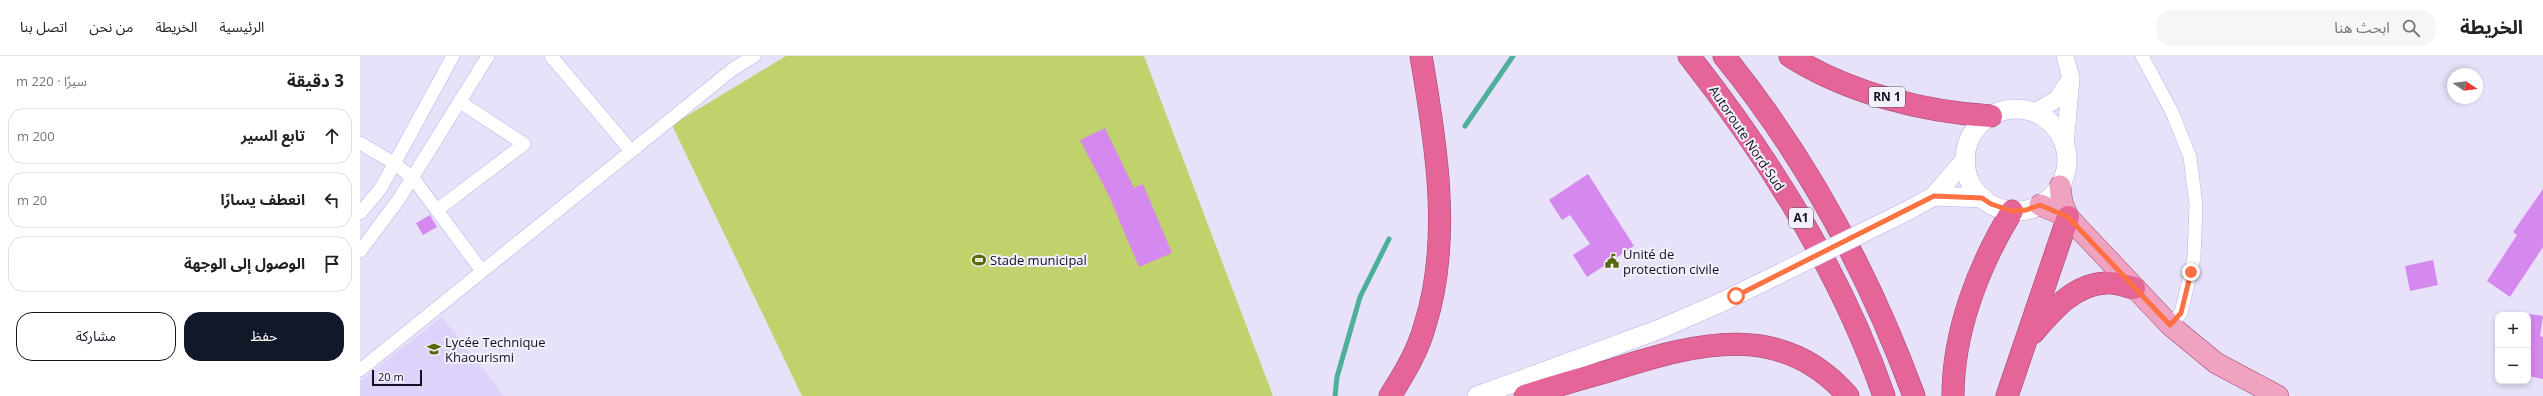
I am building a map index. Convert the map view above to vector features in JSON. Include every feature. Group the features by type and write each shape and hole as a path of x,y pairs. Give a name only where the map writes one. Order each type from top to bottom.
{"highway":[{"path":"1390,396 1407,370 1425,326 1436,280 1438,189 1428,96 1421,56"},
{"name":"Autoroute Nord-Sud","path":"1689,56 1750,139 1818,247 1851,314 1884,396"},
{"name":"A1","path":"1724,56 1780,133 1830,213 1872,292 1914,396"},
{"name":"RN 1","path":"1790,56 1841,81 1880,95 1944,111 1991,116"},
{"path":"1954,396 1956,358 1962,325 1988,256 2012,211"},
{"path":"2007,396 2068,217"},
{"path":"2026,340 2055,309 2075,293 2092,285 2106,283 2134,288"},
{"path":"1525,396 1672,351 1716,344 1754,346 1787,353 1812,363 1835,382 1848,396"}],"main road":[{"path":"1477,396 1653,332 1722,302 1909,210 1934,196 1966,159 1973,134 1991,116 2005,110 2020,109 2035,112 2048,120 2058,131 2065,145 2067,159 2066,173 2060,186 2051,197 2040,205 2026,210 2012,211 1991,204 1982,198 1970,180 1966,159"},
{"path":"2060,186 2062,202 2068,217 2170,325 2216,363 2278,396"},
{"path":"1934,196 1982,198"},
{"path":"2040,205 2068,217"}],"street":[{"path":"360,213 381,188 454,56"},
{"path":"360,251 399,200 488,56"},
{"path":"551,56 632,151"},
{"path":"360,370 733,69 754,56"},
{"path":"2064,56 2070,78 2065,145"},
{"path":"2142,56 2172,112 2190,157 2196,205 2194,258 2181,313 2170,325"},
{"path":"2035,112 2057,99 2070,78"},
{"path":"437,210 524,144 460,102"},
{"path":"360,143 394,163 413,178 482,271"}],"shaded area":[{"name":"Lycée Technique Khaourismi","path":"442,317 504,396 360,396 360,381"}],"green space":[{"name":"Stade municipal","path":"786,56 1144,56 1273,396 802,396 672,125"}],"building":[{"path":"1105,128 1134,188 1143,184 1172,253 1139,267 1109,196 1080,140"},
{"path":"1588,174 1634,246 1587,277 1573,255 1590,244 1570,215 1562,220 1549,200"},
{"path":"2543,189 2543,247 2510,297 2487,281 2517,235 2513,232"},
{"path":"430,215 437,227 423,235 416,223"},
{"path":"2433,260 2438,285 2410,291 2405,266"},
{"path":"2531,314 2543,316 2540,336 2543,337 2543,379 2531,377"}],"waterway":[{"path":"1465,126 1513,56"},
{"path":"1335,396 1337,377 1360,297 1389,239"}],"place":[{"name":"Stade municipal","path":"979,260"},
{"name":"Unité de protection civile","path":"1612,261"},
{"name":"Lycée Technique Khaourismi","path":"434,349"}],"route":[{"path":"1736,296 1909,210 1934,196 1967,196 1982,198 1991,204 2012,211 2026,210 2040,205 2068,217 2170,325 2181,313 2191,272"}]}
